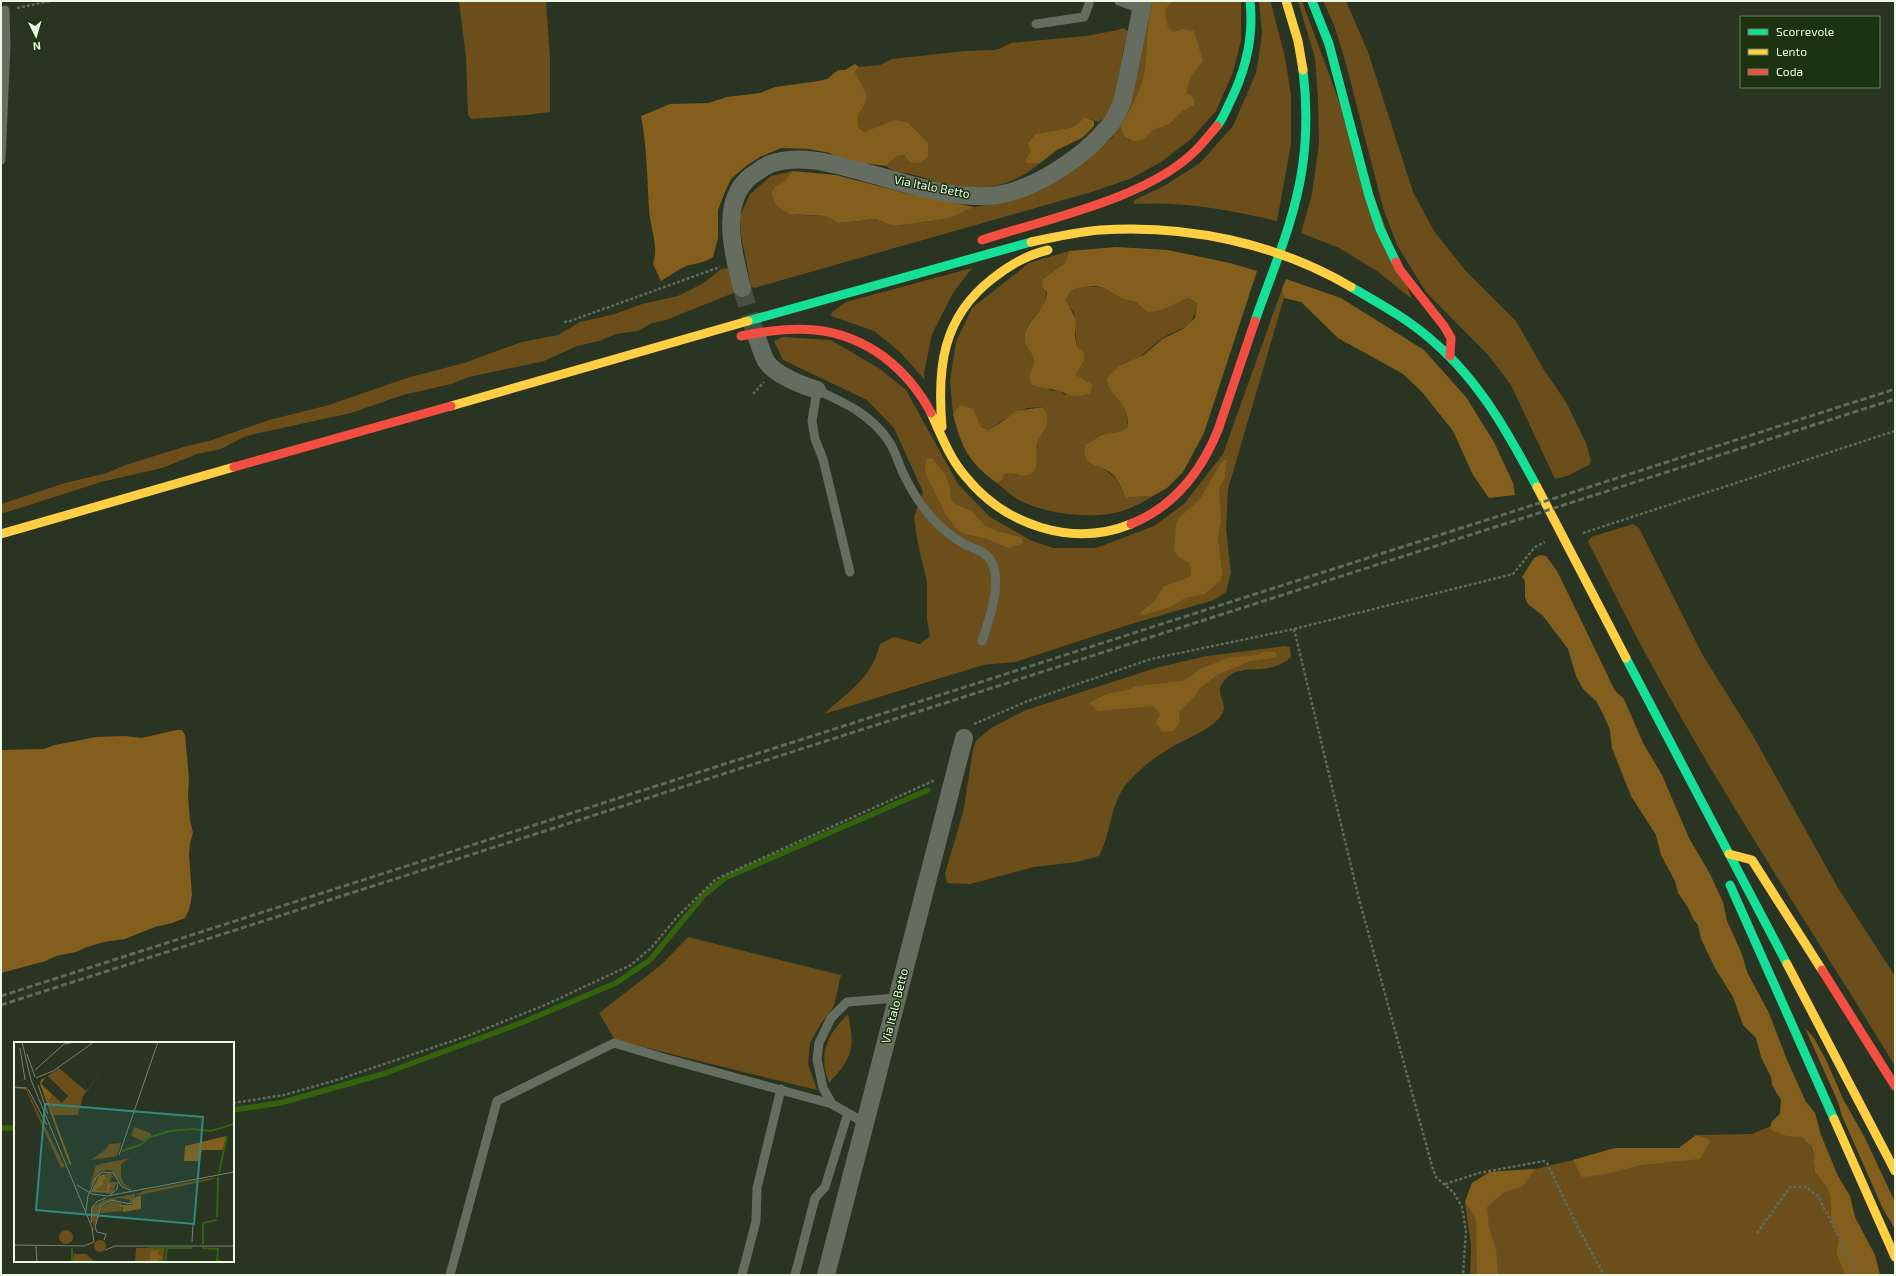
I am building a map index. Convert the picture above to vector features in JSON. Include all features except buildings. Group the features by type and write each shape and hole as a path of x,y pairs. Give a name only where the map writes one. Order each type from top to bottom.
{"highway":[{"path":"960,260 982,239 1108,201 1138,189 1166,174 1185,160 1206,139 1223,118 1236,94 1246,64 1251,28 1250,1"},
{"path":"729,339 768,330 801,328 824,330 852,338 871,348 892,363 914,384 943,437 952,457 968,481 988,501 1019,520 1048,531 1080,533 1121,528 1150,516 1176,497 1191,480 1208,453 1217,432 1291,213 1302,171 1306,129 1303,75 1299,48 1286,1"},
{"path":"1312,1 1329,44 1361,170 1380,229 1400,270 1444,326 1451,338 1450,356"},
{"path":"1,534 1008,247 1066,234 1101,230 1165,230 1203,234 1242,243 1316,268 1354,287 1412,324 1450,356 1486,399 1522,458 1895,1171"},
{"path":"1140,240 1165,230"},
{"path":"943,437 940,392 944,350 952,328 969,298 986,282 1016,262 1039,252 1058,248"},
{"path":"688,339 708,343"},
{"path":"1729,854 1752,860 1895,1086"},
{"path":"1729,854 1730,886 1895,1257"}],"street":[{"name":"Via Italo Betto","path":"742,288 735,261 731,232 732,209 738,191 750,176 770,164 793,160 826,162 944,192 987,196 1007,193 1031,184 1072,162 1093,144 1110,125 1124,99 1142,5"},
{"path":"757,338 767,362 781,374 800,384 817,390"},
{"name":"Via Italo Betto","path":"826,1275 964,738"}],"lane":[{"path":"1119,1 1142,5"},
{"path":"1036,24 1084,17 1089,4"},
{"path":"1,160 6,45 4,10"},
{"path":"850,572 823,458 815,439 812,421 817,390 850,405 867,416 888,441 903,474 920,503 932,518 947,533 984,553 991,561 995,572 994,595 990,618 982,641"},
{"path":"832,1104 823,1088 818,1059 820,1043 831,1018 847,1002 897,998"},
{"path":"450,1275 497,1101 614,1043 832,1104 865,1123"},
{"path":"742,1275 756,1221 757,1188 781,1089"},
{"path":"795,1275 815,1198 825,1187 848,1113"}],"path":[{"path":"4,10 50,1"},
{"path":"564,322 735,261"},
{"path":"1581,533 1895,431"},
{"path":"964,738 974,723 981,720 1028,701 1151,659 1294,629 1513,574 1536,547 1552,541"},
{"path":"1294,629 1358,895 1432,1166 1436,1177 1454,1193 1462,1208 1466,1231 1463,1275"},
{"path":"234,1103 284,1095 340,1080 470,1035 545,1005 631,965 651,948 678,916 716,879 856,817 932,781 953,779"},
{"path":"1445,1184 1479,1173 1544,1161 1548,1163 1577,1226 1604,1275"},
{"path":"1757,1233 1790,1187 1806,1186 1818,1196 1858,1275"}],"shaded area":[{"path":"459,1 546,1 550,59 550,112 471,119 468,114 466,58"},
{"path":"1151,1 1241,1 1241,41 1233,72 1216,111 1190,140 1161,162 1132,178 1095,191 754,288 751,286 741,235 740,216 750,194 771,176 793,171 773,198 782,210 799,215 825,216 839,223 878,219 890,225 896,226 951,218 974,207 1006,202 1093,154 1112,138 1130,102"},
{"path":"1153,1 1172,1 1165,10 1168,28 1174,32 1183,29 1194,31 1203,61 1192,76 1188,88 1187,93 1193,98 1194,105 1181,112 1169,124 1153,130 1143,140 1133,141 1124,136 1121,126 1136,99 1144,77 1149,18"},
{"path":"1259,1 1270,1 1271,3 1285,57 1291,95 1291,144 1277,221 1206,207 1152,203 1134,204 1134,200 1164,186 1200,163 1233,126 1256,73 1262,33"},
{"path":"1298,1 1302,1 1412,299 1377,271 1339,248 1301,233 1312,194 1319,144 1315,58"},
{"path":"1323,1 1346,1 1368,52 1413,192 1434,231 1465,270 1516,321 1544,370 1566,402 1586,443 1591,461 1589,465 1567,476 1555,479 1511,385 1489,356 1426,292 1397,245 1383,208 1345,60 1334,25"},
{"path":"1123,28 1128,31 1122,56 1121,76 1109,115 1098,122 1085,117 1073,127 1035,134 1028,141 1030,153 1027,163 1040,163 1032,170 1012,181 989,187 967,188 950,186 919,176 897,172 886,166 897,156 904,155 909,162 928,143 909,123 895,121 864,132 859,128 858,115 865,105 867,94 855,72 859,67 880,65 892,59 965,51 993,50 999,49 1011,43 1086,36"},
{"path":"855,64 859,67 855,72 867,94 865,105 858,115 859,128 864,132 895,120 909,123 928,143 928,157 921,163 909,162 904,155 897,156 886,166 840,160 830,153 809,149 781,148 760,157 747,165 731,179 718,210 718,238 713,257 703,262 686,266 661,281 653,264 655,257 655,243 650,216 646,151 641,116 670,104 708,103 727,97 760,93 775,87 819,81 827,79 838,70 845,70"},
{"path":"1085,117 1094,121 1094,126 1082,138 1057,150 1040,163 1027,163 1025,161 1030,153 1028,142 1035,134 1073,127"},
{"path":"793,171 836,175 905,193 974,207 951,218 896,226 877,219 839,223 825,216 790,214 782,210 776,204 772,191 777,185 783,183"},
{"path":"1116,247 1168,250 1230,263 1257,271 1204,433 1183,472 1167,488 1151,497 1143,496 1126,498 1114,476 1104,469 1089,462 1086,458 1085,445 1101,435 1122,431 1128,427 1125,410 1111,391 1107,378 1119,366 1144,355 1162,339 1183,329 1195,318 1197,303 1189,298 1163,309 1147,312 1136,302 1122,299 1104,288 1088,286 1075,289 1069,293 1066,300 1076,320 1075,335 1077,347 1084,352 1085,359 1076,375 1093,385 1090,393 1081,396 1074,396 1056,390 1038,387 1031,384 1029,375 1032,367 1033,356 1026,345 1025,335 1030,324 1044,304 1046,298 1047,292 1042,287 1043,279 1065,263 1069,251"},
{"path":"1069,251 1065,263 1043,279 1046,290 1046,298 1040,310 1031,320 1025,335 1026,345 1033,356 1032,367 1029,375 1050,390 1059,391 1065,395 1085,359 1084,352 1077,348 1074,313 1066,300 1069,293 1075,289 1088,286 1104,288 1122,299 1136,302 1147,312 1164,308 1189,298 1197,303 1195,312 1189,324 1161,339 1134,360 1120,400 1126,410 1128,427 1122,431 1101,435 1085,445 1092,464 1106,470 1114,476 1126,498 1143,496 1151,497 1128,509 1103,515 1065,514 1029,505 1019,500 997,483 1002,481 1004,474 1010,473 1016,475 1036,469 1037,446 1048,419 1043,408 1019,411 988,430 981,427 978,422 960,405 953,414 950,381 956,342 972,308 1029,263"},
{"path":"728,268 731,270 730,277 736,292 666,320 652,323 638,331 616,334 599,341 577,346 544,361 469,377 451,384 403,395 351,413 244,437 221,449 197,454 162,468 101,482 1,514 1,504 65,483 107,473 125,465 212,440 269,420 329,405 407,378 464,363 522,342 558,335 580,322 615,314 642,304 678,296 704,283 721,269"},
{"path":"972,268 953,293 932,334 924,373 925,380 900,352 874,331 831,316 832,312 846,302"},
{"path":"1286,279 1341,298 1424,350 1466,397 1494,442 1513,483 1515,495 1489,498 1473,475 1453,431 1422,392 1403,374 1338,338 1301,302 1284,298 1282,289"},
{"path":"1282,289 1284,298 1228,489 1226,529 1231,573 1226,592 1214,600 1131,624 1015,662 983,665 824,714 858,684 871,666 880,644 894,637 920,644 930,636 927,619 927,582 918,544 914,517 923,492 894,428 867,400 783,360 774,341 783,337 831,340 880,369 906,390 958,484 990,517 1032,541 1053,548 1096,548 1154,526 1184,504 1223,454"},
{"path":"960,405 973,409 981,427 988,430 999,424 1016,411 1043,408 1048,418 1046,427 1037,445 1036,465 1034,472 1028,475 1004,474 1002,481 997,483 987,476 973,461 959,436 953,414"},
{"path":"926,459 933,459 945,475 949,484 953,503 972,511 985,526 997,531 1021,537 1023,543 1009,548 987,539 962,533 956,528 946,515 925,473"},
{"path":"1224,460 1228,460 1226,463 1225,478 1219,488 1221,520 1218,538 1222,572 1221,580 1205,594 1185,598 1171,607 1144,615 1141,614 1142,611 1154,602 1164,586 1190,577 1191,570 1189,563 1179,557 1174,551 1176,524 1179,518 1200,499"},
{"path":"1633,524 1639,528 1702,654 1752,734 1838,888 1895,976 1895,1066 1772,869 1682,720 1645,653 1588,542 1591,537"},
{"path":"1540,555 1546,556 1557,571 1615,691 1624,699 1643,743 1662,775 1689,838 1710,874 1723,902 1727,921 1741,952 1748,974 1769,1013 1787,1060 1806,1102 1815,1113 1821,1135 1838,1176 1850,1196 1855,1217 1875,1255 1880,1275 1845,1275 1836,1253 1839,1236 1831,1221 1829,1193 1815,1172 1813,1151 1811,1146 1802,1137 1787,1136 1772,1131 1771,1123 1780,1113 1781,1100 1772,1085 1771,1077 1761,1057 1756,1038 1743,1025 1733,997 1715,968 1701,939 1698,925 1678,893 1675,881 1661,855 1656,835 1631,796 1612,748 1610,730 1603,714 1596,701 1583,689 1576,676 1568,649 1543,616 1528,604 1525,598 1525,581 1522,577 1534,558"},
{"path":"1285,646 1290,647 1291,657 1283,663 1274,667 1243,670 1229,676 1223,682 1221,687 1220,692 1224,709 1217,720 1203,731 1160,755 1147,764 1131,779 1119,796 1107,837 1099,856 1077,862 1034,867 970,884 947,883 945,873 963,813 973,750 976,741 991,728 1026,710 1159,667 1207,656"},
{"path":"1265,651 1275,652 1277,656 1250,661 1217,675 1200,688 1195,696 1179,712 1180,722 1174,731 1162,732 1156,723 1160,714 1153,706 1098,711 1089,703 1107,694 1127,690 1136,686 1184,681 1200,669 1228,658 1257,655"},
{"path":"182,730 185,735 189,778 188,796 190,820 193,833 189,854 192,895 189,910 185,918 155,927 125,939 104,942 76,952 56,956 46,961 1,973 1,750 43,749 55,745 96,737 125,736 142,738"},
{"path":"688,937 841,975 834,1006 820,1025 810,1043 808,1064 817,1090 615,1040 599,1013 661,965"},
{"path":"848,1014 851,1035 850,1052 843,1066 829,1083 824,1063 826,1045 835,1029"},
{"path":"1805,1028 1814,1038 1826,1060 1844,1101 1864,1136 1895,1202 1895,1229 1883,1209"},
{"path":"1771,1126 1772,1131 1803,1138 1810,1145 1815,1172 1829,1193 1831,1221 1839,1236 1836,1253 1845,1275 1470,1275 1471,1245 1465,1202 1472,1183 1490,1172 1535,1169 1615,1148 1679,1148 1696,1135 1752,1134"},
{"path":"1696,1135 1711,1140 1700,1159 1641,1165 1602,1175 1582,1177 1573,1160 1615,1148 1679,1148"},
{"path":"1535,1169 1523,1186 1503,1193 1487,1207 1489,1228 1496,1249 1498,1275 1477,1275 1476,1219 1465,1202 1472,1183 1490,1172"}],"waterway":[{"path":"234,1110 280,1103 383,1074 521,1023 616,983 650,960 704,895 725,878 928,790"},
{"path":"1,1128 14,1128"}],"tunnel":[{"path":"742,288 755,333"}],"railway":[{"path":"1,996 1895,389"},
{"path":"1,1005 1895,399"}],"traffic: fast":[{"path":"1217,126 1236,90 1248,53 1251,27 1250,1"},
{"path":"1312,1 1329,44 1369,196 1380,229 1396,262"},
{"path":"1255,321 1294,209 1302,170 1306,133 1306,107 1303,70"},
{"path":"748,321 1031,242"},
{"path":"1351,287 1415,327 1435,343 1466,375 1493,410 1537,487"},
{"path":"1626,658 1787,964"},
{"path":"1730,885 1834,1119"}],"traffic: slow":[{"path":"1286,1 1298,41 1303,70"},
{"path":"1031,242 1074,233 1100,230 1165,230 1197,234 1261,248 1293,259 1351,287"},
{"path":"942,427 942,365 946,346 953,327 962,310 975,294 992,279 1025,258 1048,250"},
{"path":"451,406 748,321"},
{"path":"931,413 942,438 960,470 982,494 1000,508 1041,528 1063,532 1086,534 1109,531 1131,524"},
{"path":"1,534 234,467"},
{"path":"1537,487 1626,658"},
{"path":"1729,854 1752,860 1822,970"},
{"path":"1787,964 1895,1171"},
{"path":"1834,1119 1895,1257"}],"traffic: jam":[{"path":"982,240 1096,205 1153,181 1177,166 1197,149 1217,126"},
{"path":"1396,262 1400,270 1444,326 1451,338 1450,356"},
{"path":"1131,524 1146,517 1173,498 1194,474 1203,460 1218,430 1255,321"},
{"path":"741,336 761,332 798,329 816,330 850,338 867,346 899,369 922,397 931,413"},
{"path":"234,467 451,406"},
{"path":"1822,970 1895,1086"}]}
